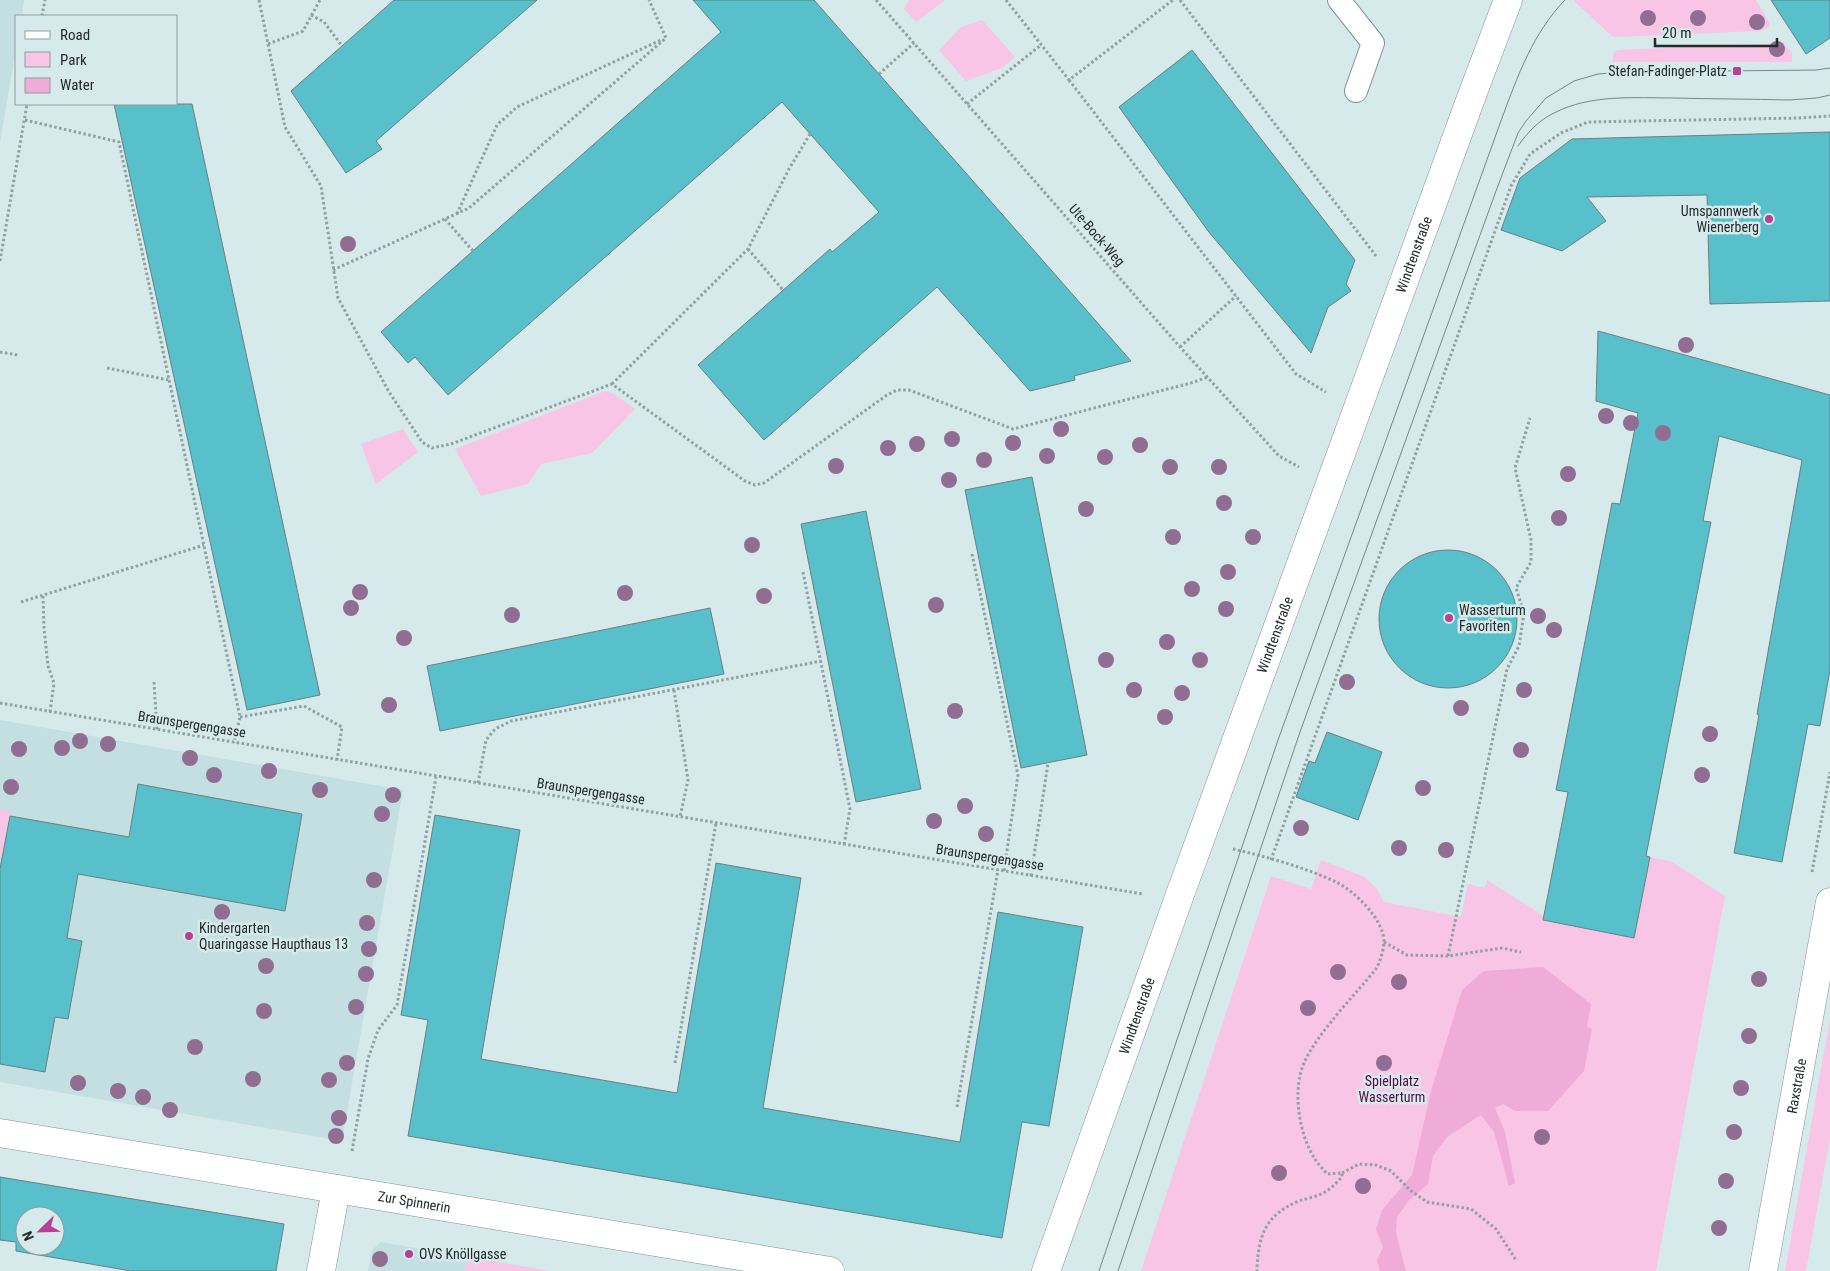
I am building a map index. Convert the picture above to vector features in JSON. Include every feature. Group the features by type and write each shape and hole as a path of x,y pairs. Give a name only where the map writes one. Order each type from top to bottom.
{"street":[{"name":"Windtenstraße","path":"1046,1271 1178,900 1508,0"},
{"name":"Raxstraße","path":"1763,1271 1830,902"},
{"name":"Zur Spinnerin","path":"0,1133 830,1271"},
{"path":"321,1271 336,1189"}],"lane":[{"path":"1339,0 1373,43 1356,91"}],"path":[{"path":"42,15 45,0"},
{"path":"259,0 285,127 320,186 338,298 389,392 422,442 432,448 450,444 612,384 748,250 789,169 810,134"},
{"path":"268,44 303,31 320,0"},
{"path":"649,0 666,38"},
{"name":"Ute-Bock-Weg","path":"876,0 1180,347 1279,456 1302,469"},
{"path":"1006,0 1296,374 1328,394"},
{"path":"1069,80 1173,0"},
{"path":"1180,0 1378,259"},
{"path":"312,15 324,22 342,46"},
{"path":"333,270 469,208 666,38"},
{"path":"456,214 497,125 517,107 666,38"},
{"path":"879,74 914,43"},
{"path":"967,104 1041,45"},
{"path":"0,261 27,105"},
{"path":"1271,860 1511,186 1530,154 1561,133 1588,122 1830,116"},
{"path":"25,120 119,142 240,717 234,743"},
{"path":"444,219 473,251"},
{"path":"748,250 784,290"},
{"path":"1180,347 1236,296"},
{"path":"0,352 18,355"},
{"path":"107,368 169,380"},
{"path":"612,384 745,481 755,485 764,483 887,395 898,390 909,390 1013,429 1182,386 1208,377"},
{"path":"1448,956 1507,670 1519,646 1524,613 1516,588 1530,562 1532,540 1515,468 1530,418"},
{"path":"21,602 204,545"},
{"path":"972,554 1018,775 1004,871"},
{"path":"803,572 850,808 844,845"},
{"path":"43,596 47,656 54,683 50,712"},
{"path":"478,783 486,740 495,729 511,721 821,661"},
{"path":"154,682 157,730"},
{"path":"674,690 688,780 680,817"},
{"name":"Braunspergengasse","path":"0,704 1178,900"},
{"path":"240,717 304,706 342,727 337,760"},
{"path":"1031,876 1048,763"},
{"path":"352,1151 368,1059 378,1030 398,1005 436,776"},
{"path":"675,1063 716,823"},
{"path":"1199,843 1241,851 1338,882 1366,906 1377,921 1384,942 1380,962 1317,1042 1304,1064 1299,1080 1298,1114 1308,1147 1315,1160 1327,1174 1342,1173 1359,1164 1376,1165 1390,1171 1410,1190 1427,1202 1471,1209 1496,1229 1516,1260"},
{"path":"957,1107 998,870"},
{"path":"1384,942 1407,955 1448,956 1502,948 1521,952"},
{"path":"1257,1271 1258,1249 1264,1230 1272,1217 1298,1202 1325,1192 1342,1177 1342,1173"}],"shaded area":[{"path":"0,0 24,0 22,15 15,15 15,54 0,143"},
{"name":"Kindergarten Quaringasse Haupthaus 13","path":"0,720 403,790 342,1141 0,1082"},
{"name":"OVS Knöllgasse","path":"381,1242 550,1271 368,1271 372,1250"}],"green space":[{"path":"909,0 945,0 916,22 904,9"},
{"path":"1575,0 1756,0 1770,24 1768,28 1760,31 1613,37"},
{"path":"982,20 1015,57 1002,68 966,81 939,50 961,27"},
{"path":"1783,43 1792,53 1792,62 1612,62 1614,52 1618,50"},
{"path":"605,391 613,393 635,409 592,453 541,464 528,484 481,496 455,449"},
{"path":"403,429 418,452 376,484 361,444"},
{"path":"0,809 10,811 2,858 0,857"},
{"name":"Spielplatz Wasserturm","path":"1650,857 1672,862 1725,896 1656,1271 1141,1271 1271,876 1311,889 1321,860 1365,877 1377,889 1384,902 1461,917 1468,884 1485,888 1487,880 1544,916 1544,921 1634,938"},
{"path":"1830,1019 1830,1138 1806,1271 1785,1271"},
{"path":"467,1257 550,1271 465,1271"}],"water":[{"path":"1543,967 1591,1004 1587,1027 1592,1029 1584,1071 1548,1111 1516,1111 1503,1104 1495,1108 1505,1132 1515,1183 1509,1186 1494,1132 1481,1115 1447,1137 1433,1156 1428,1184 1409,1200 1397,1217 1396,1233 1406,1271 1380,1271 1377,1260 1383,1247 1376,1229 1382,1210 1412,1175 1431,1091 1462,990 1484,971"}],"building":[{"path":"394,0 537,0 376,141 382,149 346,173 291,91"},
{"path":"693,0 814,0 1131,361 1074,376 1075,380 1030,391 937,287 764,440 698,365 830,249 832,252 879,212 782,102 448,395 415,357 408,363 381,332 721,32"},
{"path":"1771,0 1830,0 1830,38 1806,54"},
{"path":"1192,50 1355,260 1346,284 1351,291 1328,307 1311,353 1208,231 1119,107"},
{"path":"192,104 320,695 247,710 114,105"},
{"path":"1830,132 1830,301 1710,304 1707,195 1587,197 1606,221 1562,251 1501,230 1520,178 1572,139"},
{"path":"1598,331 1830,395 1830,670 1820,726 1808,724 1782,862 1734,853 1802,460 1719,436 1703,521 1711,522 1646,856 1650,857 1634,938 1543,920 1568,792 1556,790 1612,503 1620,504 1638,413 1596,401"},
{"path":"1032,477 1087,755 1021,768 965,490"},
{"path":"866,511 921,789 856,802 801,524"},
{"name":"Wasserturm Favoriten","path":"1448,550 1462,551 1475,555 1487,561 1497,570 1506,580 1512,592 1516,605 1516,633 1512,646 1506,658 1497,668 1487,677 1475,683 1462,687 1448,688 1434,687 1421,683 1409,677 1399,668 1390,658 1384,646 1380,633 1379,619 1380,605 1384,592 1390,580 1399,570 1409,561 1421,555 1434,551"},
{"path":"710,608 724,674 440,731 427,666"},
{"path":"1327,732 1382,752 1358,820 1296,797 1309,761 1315,763"},
{"path":"138,784 302,814 285,911 78,874 67,938 82,941 68,1019 55,1017 45,1072 0,1064 0,869 10,816 129,837"},
{"path":"435,815 520,830 481,1059 677,1093 716,863 801,878 763,1108 960,1142 998,912 1083,927 1049,1126 1022,1122 1002,1238 408,1136 428,1020 401,1015"},
{"path":"0,1177 284,1224 276,1271 131,1271 45,1256 65,1256 65,1206 15,1206 15,1242 0,1240"}],"tram line":[{"path":"1099,1271 1278,740 1502,118 1535,40 1565,0"},
{"path":"1118,1271 1300,732 1518,133 1546,98 1574,81 1598,74 1625,72 1816,70 1830,68"},
{"path":"1518,146 1525,136 1543,119 1568,107 1598,100 1613,98 1789,100 1830,95"}],"place":[{"name":"Stefan-Fadinger-Platz","path":"1737,71"},
{"name":"Umspannwerk Wienerberg","path":"1769,219"},
{"name":"Wasserturm Favoriten","path":"1449,618"},
{"name":"Kindergarten Quaringasse Haupthaus 13","path":"189,936"},
{"name":"OVS Knöllgasse","path":"409,1254"}]}
